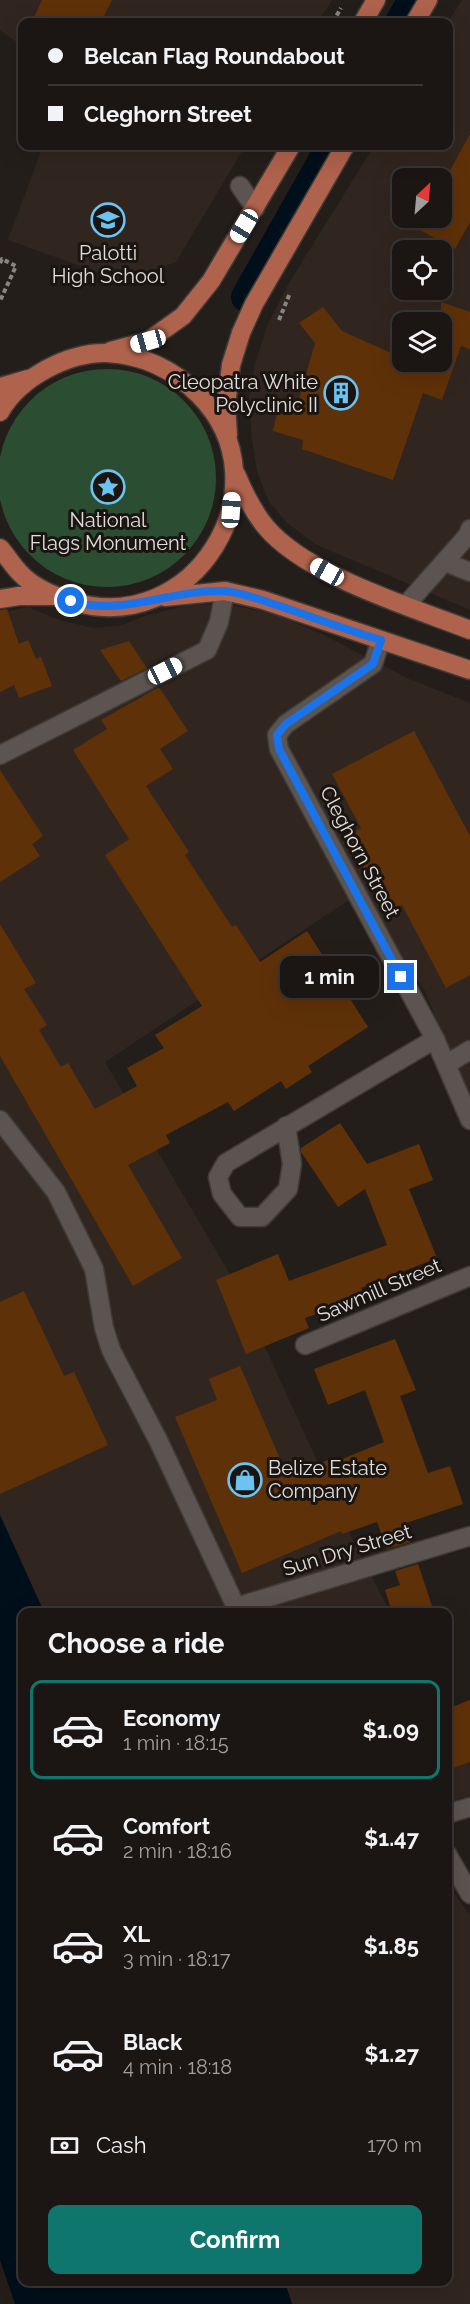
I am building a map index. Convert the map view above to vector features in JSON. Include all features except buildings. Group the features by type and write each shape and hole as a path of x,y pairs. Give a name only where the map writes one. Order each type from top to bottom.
{"main road":[{"path":"365,18 376,0"},
{"path":"417,18 428,0"},
{"path":"0,387 29,379 65,360 105,353 148,341 183,316 211,280 289,150"},
{"path":"343,150 254,304 241,333 231,365 226,405 234,471 248,502 266,528 294,554 327,572 470,630"},
{"path":"105,353 146,360 182,378 211,407 229,443"},
{"path":"0,412 29,379"},
{"path":"157,598 191,577 216,546 231,510 234,471"},
{"path":"0,548 21,575 54,596 88,606 123,607 157,598 225,591 263,600 470,670"},
{"path":"0,599 19,596 54,596"}],"street":[{"path":"240,186 255,208"},
{"path":"406,605 468,535 470,529"},
{"path":"445,562 470,572"},
{"path":"0,755 207,650 219,622 225,591"},
{"name":"Cleghorn Street","path":"381,640 373,664 286,724 277,735 279,749 435,1039 470,1120"},
{"path":"286,1126 292,1164 288,1189 262,1217 240,1217 222,1194 218,1177 226,1163 286,1126 435,1039"},
{"path":"447,1064 470,1050"},
{"path":"0,1120 56,1191 94,1269 111,1350 159,1442 238,1608"},
{"name":"Sawmill Street","path":"305,1345 470,1276"},
{"name":"Sun Dry Street","path":"245,1608 470,1536"},
{"path":"452,1812 470,1807"},
{"path":"452,1863 470,1894"}],"path":[{"path":"0,263 2,259 16,266 0,301"}],"shaded area":[{"path":"0,0 332,0 321,18 18,18 18,43 0,30"},
{"path":"462,0 470,0 470,610 315,544 286,522 269,502 257,471 249,397 255,364 268,324 289,283 372,150 453,150 453,18 451,18"},
{"name":"Palotti High School","path":"42,150 243,150 176,262 122,281 8,240"},
{"path":"227,604 274,614 322,634 409,679 470,703 470,1107 425,991 358,894 105,1062 238,1288 359,1553 388,1608 42,1608 0,1515 0,613 28,607 59,620 93,628 119,626 148,615 189,605"},
{"path":"452,1732 470,1766 470,1795 452,1801"},
{"path":"452,1891 470,1915 470,2304 292,2304 286,2286 452,2286"}],"green space":[{"path":"107,369 128,371 158,382 176,394 191,409 203,427 211,446 215,467 215,489 211,510 203,529 191,547 176,562 158,574 128,585 107,587 86,585 56,574 38,562 23,547 11,529 0,499 0,457 11,427 23,409 38,394 56,382 86,371"}],"water":[{"path":"0,1515 42,1608 18,1608 18,2286 286,2286 292,2304 15,2304 0,2260"}],"waterway":[{"path":"402,18 413,0"},
{"path":"246,297 329,150"}],"place":[{"name":"Palotti High School","path":"108,220"},
{"name":"Cleopatra White Polyclinic II","path":"341,393"},
{"name":"National Flags Monument","path":"108,487"},
{"name":"Belize Estate Company","path":"245,1480"}],"route":[{"path":"71,601 88,606 123,607 157,598 225,591 263,600 381,640 373,664 286,724 277,735 279,749 401,977"}]}
